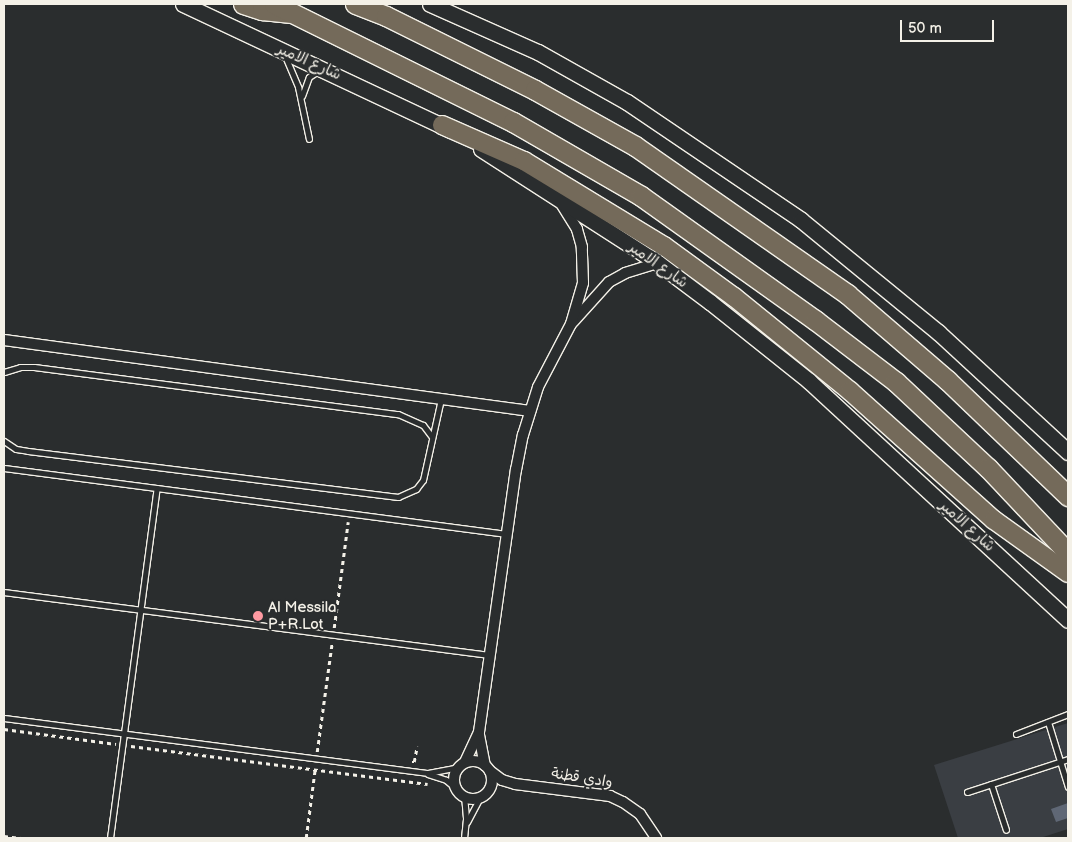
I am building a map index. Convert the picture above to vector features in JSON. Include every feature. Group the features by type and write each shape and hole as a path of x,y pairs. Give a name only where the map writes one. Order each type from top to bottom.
{"highway":[{"path":"244,4 262,10 296,13"},
{"path":"274,4 296,13 513,122 649,201 815,320 896,382 988,468 1068,553"},
{"path":"355,4 386,16 534,90 643,152 847,294 947,380 1068,496"},
{"path":"442,125 524,161 664,246 734,297 850,391 994,520 1068,573"}],"main road":[{"name":"شارع الامير","path":"183,4 442,125 658,263 809,382 1068,620"},
{"path":"430,4 538,52 627,102 801,220 938,332 1052,435 1068,452"}],"street":[{"path":"479,732 487,768 492,778 489,790 480,798 464,798 454,787 453,777 462,765 479,732 516,470 530,411 538,387 571,324 583,283 582,246 573,221 557,198"},
{"path":"571,324 609,282 625,273 658,263"},
{"path":"4,340 530,411"},
{"path":"1052,435 1068,441"},
{"path":"462,765 473,761 487,768"},
{"name":"وادي قطنة","path":"487,768 502,780 515,784 610,796 623,802 640,814 656,838"},
{"name":"وادي قطنة","path":"489,790 515,784"}],"lane":[{"path":"281,50 291,67 309,139"},
{"path":"302,107 302,91 309,77 321,68"},
{"path":"4,372 20,367 34,367 398,414 423,425 432,437"},
{"path":"4,441 16,449 28,451 398,497 412,492 423,480 441,398"},
{"path":"4,468 507,534"},
{"path":"110,838 157,488"},
{"path":"4,592 489,655"},
{"path":"1016,734 1068,714"},
{"path":"4,718 428,774 446,780 454,787"},
{"path":"1048,722 1068,787"},
{"path":"967,792 1068,759"},
{"path":"428,774 462,765"},
{"path":"991,784 1006,830"},
{"path":"464,798 466,824 464,838"},
{"path":"466,824 480,798"}],"path":[{"path":"306,838 349,513"},
{"path":"4,729 433,785"},
{"path":"4,836 21,838"}],"shaded area":[{"path":"1068,723 1068,829 1040,838 958,838 934,765"}],"building":[{"path":"1068,803 1068,818 1056,822 1051,809"}],"place":[{"name":"Al Messila P+R Lot","path":"258,616"}]}
